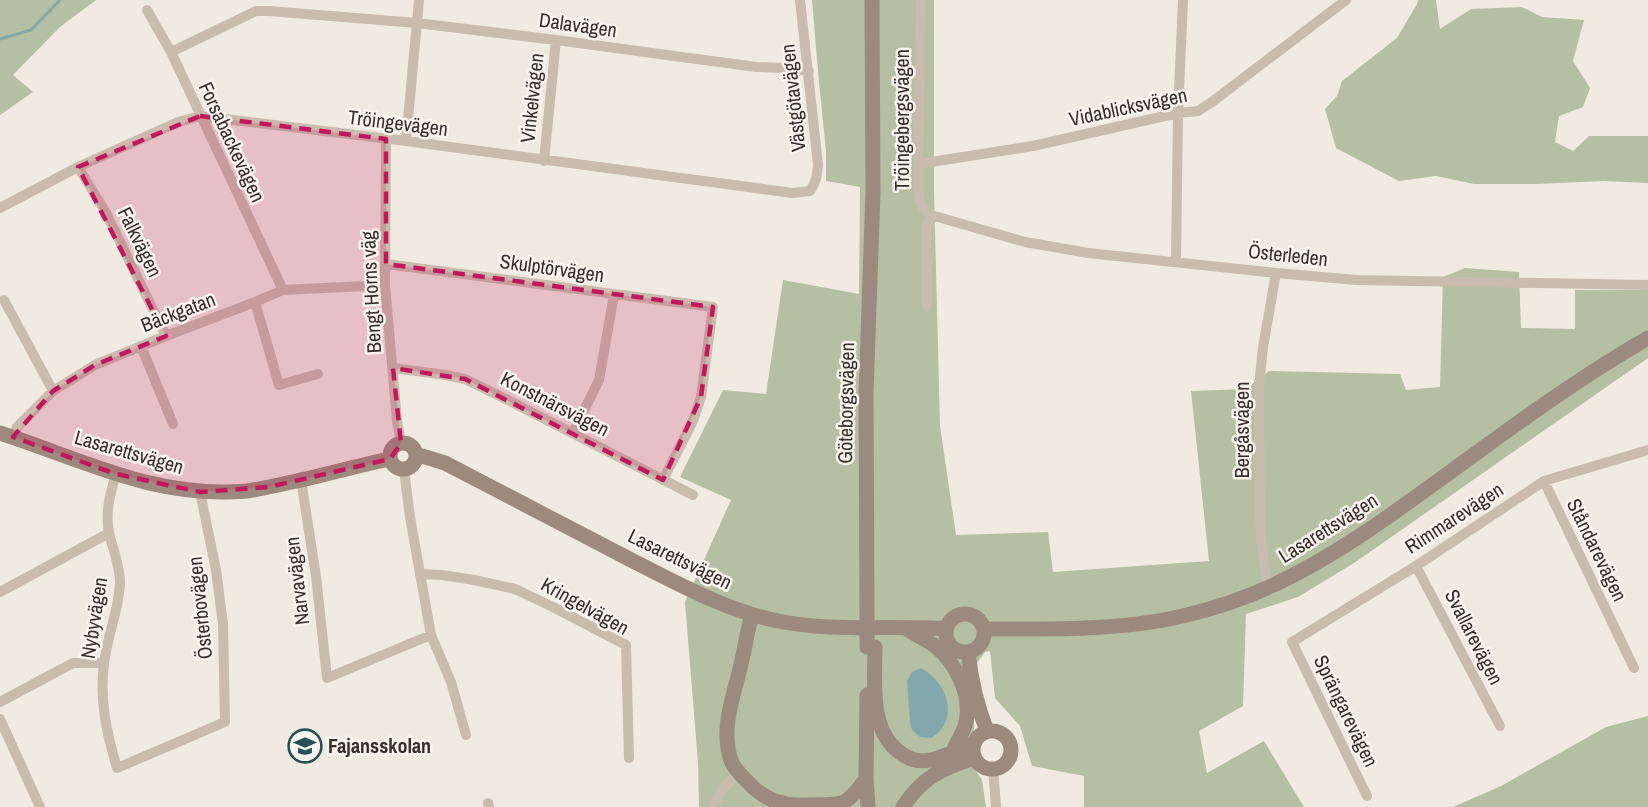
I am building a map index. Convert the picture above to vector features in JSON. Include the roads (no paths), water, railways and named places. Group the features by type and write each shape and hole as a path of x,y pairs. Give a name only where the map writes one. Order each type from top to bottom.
{"street":[{"path":"406,141 419,0"},
{"name":"Västgötavägen","path":"800,0 818,165 814,185 810,191"},
{"name":"Göteborgsvägen","path":"868,807 866,779 871,609 867,574 866,394 873,192 872,0"},
{"name":"Tröingebergsvägen","path":"921,0 918,164 920,202 930,215 927,226 927,307"},
{"path":"1176,261 1178,113 1183,0"},
{"name":"Vidablicksvägen","path":"918,164 1033,146 1178,113 1198,111 1346,0"},
{"name":"Forsabackevägen","path":"147,10 171,52 283,290"},
{"name":"Dalavägen","path":"171,52 256,11 269,10 417,23 756,67 809,71"},
{"name":"Vinkelvägen","path":"544,160 556,40"},
{"name":"Tröingevägen","path":"0,208 78,167 178,122 200,116 793,193 810,191"},
{"name":"Bengt Horns väg","path":"386,139 385,285 401,443"},
{"name":"Falkvägen","path":"78,167 105,211 166,336"},
{"name":"Österleden","path":"930,215 1025,242 1088,253 1276,273 1357,280 1648,285"},
{"name":"Skulptörvägen","path":"386,264 713,308 701,397 693,421 663,480"},
{"name":"Bergåsvägen","path":"1268,588 1261,540 1259,385 1276,273"},
{"name":"Bäckgatan","path":"7,435 53,391 95,365 166,336 283,290 385,285"},
{"path":"573,433 599,380 614,295"},
{"path":"4,300 53,391"},
{"path":"255,302 279,385 318,374"},
{"name":"Lasarettsvägen","path":"984,629 1141,623 1209,609 1268,588 1341,548 1580,380 1648,338"},
{"path":"141,346 173,424"},
{"name":"Konstnärsvägen","path":"393,368 465,379 693,495"},
{"name":"Lasarettsvägen","path":"7,435 116,474 177,489 200,492 248,490 390,459"},
{"path":"401,443 411,447 416,457 412,465 404,470 394,466 390,459 393,448 401,443"},
{"name":"Rimmarevägen","path":"1292,642 1416,566 1544,481 1648,450"},
{"name":"Lasarettsvägen","path":"416,457 422,456 445,463 679,584 752,615 815,625 946,629"},
{"path":"404,470 431,635 450,679 466,735"},
{"name":"Nybyvägen","path":"116,474 108,511 120,580 104,663 102,694 107,734 117,768"},
{"name":"Narvavägen","path":"301,480 316,576 327,678 431,635"},
{"name":"Ståndarevägen","path":"1544,481 1634,668"},
{"name":"Österbovägen","path":"117,768 225,722 223,624 216,570 200,492"},
{"path":"0,592 110,533"},
{"name":"Svallarevägen","path":"1416,566 1500,726"},
{"name":"Kringelvägen","path":"420,574 442,575 515,589 626,645 629,758"},
{"path":"959,614 977,618 984,629 980,645 968,652 958,652 946,638 946,629 952,618 959,614"},
{"path":"752,615 730,702 729,746 733,764 763,796 776,802 797,806 842,803 857,791 866,779"},
{"path":"904,628 931,643 945,656 957,672 964,688 967,707 966,723 953,752"},
{"name":"Sprängarevägen","path":"1292,642 1367,796"},
{"path":"871,647 880,728 896,750 914,760 932,760 953,752 966,749 975,750"},
{"path":"968,652 976,700 987,731"},
{"path":"0,702 73,663 104,663"},
{"path":"0,719 40,807"},
{"path":"903,807 919,786 935,773 975,750 982,734 987,731 1003,734 1011,749 1006,762 993,768 983,766 975,750"},
{"path":"993,768 996,807"},
{"path":"713,807 722,790 739,772"}],"water":[{"path":"921,668 938,682 947,702 946,721 931,738 920,737 912,730 910,721 907,681 912,672"}],"waterway":[{"path":"0,39 31,30 60,0"}],"place":[{"name":"Fajansskolan","path":"305,746"}]}
